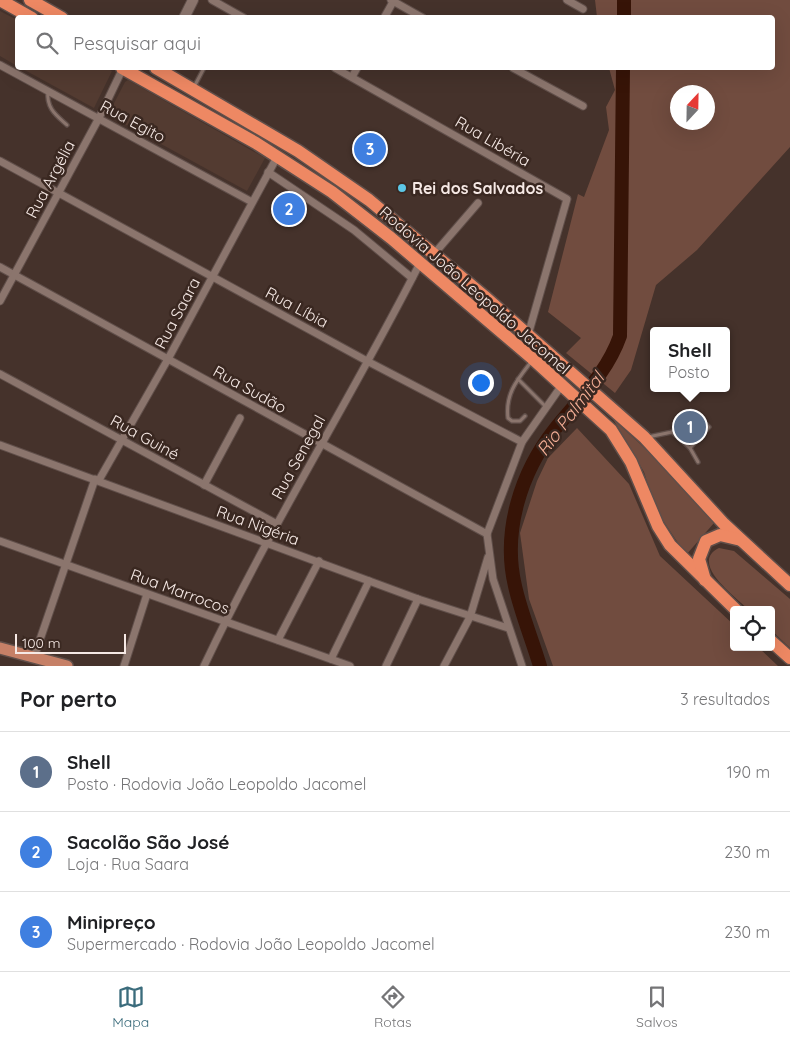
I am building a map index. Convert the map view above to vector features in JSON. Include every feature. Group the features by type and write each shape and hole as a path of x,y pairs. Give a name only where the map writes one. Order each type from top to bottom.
{"highway":[{"path":"0,0 27,15"},
{"path":"30,0 57,15"},
{"name":"Rodovia João Leopoldo Jacomel","path":"126,70 212,117 277,157 362,214 533,359 611,430 627,454 658,526 670,546 732,606"},
{"path":"130,70 138,72 147,70"},
{"name":"Rodovia João Leopoldo Jacomel","path":"160,70 193,88 331,172 434,254 644,437 741,540 790,585"},
{"path":"705,580 700,559 706,541 720,535 741,540"},
{"path":"775,645 790,658"}],"main road":[{"path":"0,648 67,666"}],"street":[{"path":"186,15 193,0"},
{"path":"212,0 231,14"},
{"path":"385,15 392,0 417,15"},
{"path":"567,0 583,9"},
{"name":"Rua Egito","path":"0,65 252,202"},
{"name":"Rua Argélia","path":"0,301 99,118 121,70"},
{"name":"Rua Libéria","path":"339,70 567,199 528,335"},
{"path":"352,77 356,70"},
{"path":"517,70 583,106"},
{"name":"Rua Saara","path":"34,657 64,564 97,480 123,440 277,157"},
{"name":"Rua Líbia","path":"0,161 367,361 522,442"},
{"path":"268,172 354,230 412,278"},
{"path":"434,254 478,203"},
{"name":"Rua Senegal","path":"204,666 224,622 420,263"},
{"name":"Rua Sudão","path":"0,267 487,534"},
{"name":"Rua Guiné","path":"0,374 277,524"},
{"path":"522,666 508,628 488,556 487,534 522,442 562,385"},
{"path":"204,485 240,418"},
{"name":"Rua Nigéria","path":"0,445 418,599 508,628"},
{"name":"Rua Marrocos","path":"0,541 350,666"},
{"path":"444,666 470,617 488,556"},
{"path":"278,640 318,562"},
{"path":"330,659 369,580"},
{"path":"124,666 147,594"},
{"path":"386,666 418,599"}],"lane":[{"path":"193,88 203,70"},
{"path":"48,91 47,101 52,110 67,125"},
{"path":"525,416 520,421 512,421 508,418 506,405 512,388 533,359"},
{"path":"518,379 546,407"},
{"path":"644,437 672,432 691,411 709,427 690,448"},
{"path":"672,432 690,448 698,462"}],"shaded area":[{"path":"595,0 790,0 790,147 697,250 656,285 631,370 615,393 566,353 581,338 548,312 578,194 584,197 609,130 606,107 615,90 610,70 775,70 775,15 597,15"},
{"path":"0,11 15,19 15,65 0,56"},
{"path":"25,70 112,71 94,108"},
{"path":"128,80 265,158 247,191 108,115 125,82"},
{"path":"613,419 649,452 714,523 686,555 656,510 644,472"},
{"path":"577,428 629,484 660,556 730,621 730,651 762,651 778,666 553,666 529,599 520,533 537,481 548,458"},
{"path":"719,548 734,551 790,599 790,648 775,634 775,606 745,606 726,589 712,571 709,562 711,554"}],"waterway":[{"name":"Rio Palmital","path":"624,0 624,15"},
{"name":"Rio Palmital","path":"540,666 515,586 511,544 513,523 524,483 543,446 600,374 620,336 623,70"}],"place":[{"name":"Minipreço","path":"370,149"},
{"name":"Rei dos Salvados","path":"402,188"},
{"name":"Sacolão São José","path":"289,209"},
{"name":"Shell","path":"690,427"}]}
